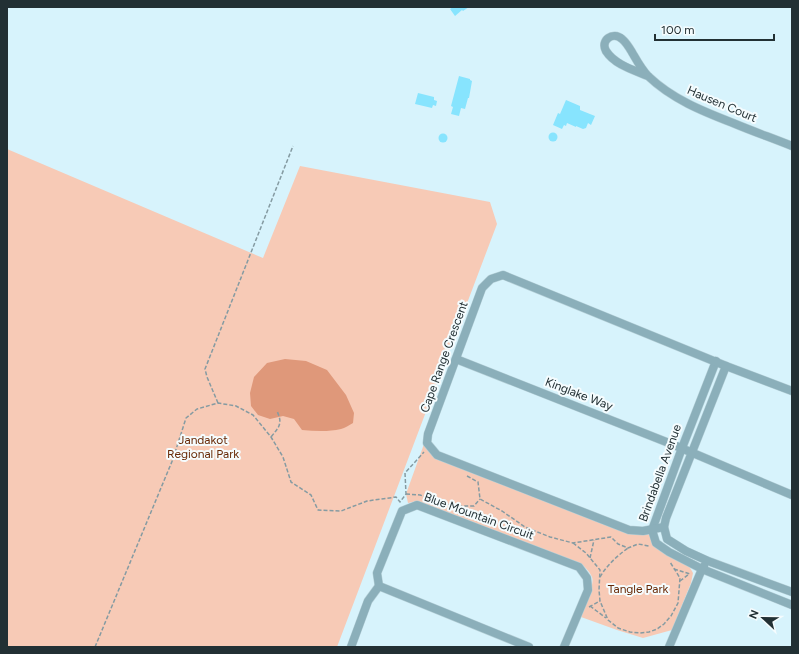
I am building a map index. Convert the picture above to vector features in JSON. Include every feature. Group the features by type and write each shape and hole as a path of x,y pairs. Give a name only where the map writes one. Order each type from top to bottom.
{"street":[{"name":"Hausen Court","path":"648,76 624,66 611,56 605,49 604,45 608,38 615,35 621,38 648,76 670,94 687,104 792,146"},
{"name":"Cape Range Crescent","path":"664,528 643,531 629,530 438,455 427,443 428,434 482,288 491,279 503,275 792,392"},
{"name":"Kinglake Way","path":"456,359 692,452 792,494"},
{"name":"Brindabella Avenue","path":"716,361 652,530 656,543 669,552 702,569 792,605"},
{"name":"Brindabella Avenue","path":"726,366 666,518 664,528 667,539 686,551 708,561 792,592"},
{"name":"Blue Mountain Circuit","path":"379,586 377,573 402,511 417,505 579,567 587,578 588,590 564,647"},
{"path":"669,647 702,569 708,561"},
{"path":"351,647 368,601 379,586 529,647"}],"path":[{"path":"218,403 205,369 293,146"},
{"path":"95,647 173,460 186,418 197,409 218,403 236,406 253,415 271,437 283,457 291,482 311,495 318,510 341,511 367,501 396,497 400,502 406,494 405,473 424,452"},
{"path":"271,437 280,423 277,411"},
{"path":"406,494 420,495 453,506 474,506 480,499 478,482 467,476"},
{"path":"480,499 502,511 525,527 550,537 573,543 611,537 618,544 628,548"},
{"path":"590,558 594,540"},
{"path":"573,543 586,553 600,570 600,601 606,618"},
{"path":"600,578 604,569 628,548 638,544 649,546"},
{"path":"590,606 618,628 630,632 640,633 657,629 668,620 678,603 680,578 668,558"},
{"path":"674,569 691,574 680,581"},
{"path":"585,610 600,601"},
{"path":"668,620 669,624"}],"green space":[{"name":"Jandakot Regional Park","path":"7,149 263,258 300,166 490,202 497,224 337,647 7,647"},
{"name":"Tangle Park","path":"424,444 436,457 629,532 650,532 689,566 693,573 691,583 672,630 643,638 581,617 589,597 593,580 590,573 581,564 417,501 408,503 406,494"}],"shaded area":[{"path":"285,359 306,361 327,370 346,395 354,413 353,423 336,430 302,430 294,419 283,416 270,419 258,415 251,406 250,393 254,377 267,363"}],"building":[{"path":"453,7 469,7 463,11 462,10 455,16 450,9"},
{"path":"459,76 472,81 469,98 465,109 461,108 459,116 451,114 453,107 451,106"},
{"path":"418,93 434,97 434,100 437,101 436,106 433,105 432,108 415,104"},
{"path":"566,100 580,106 580,110 595,116 591,125 588,123 586,128 583,129 567,123 562,129 553,125"},
{"path":"553,132 558,137 553,142 548,137"},
{"path":"441,134 445,134 447,138 445,142 441,142 439,140 439,136"}]}
